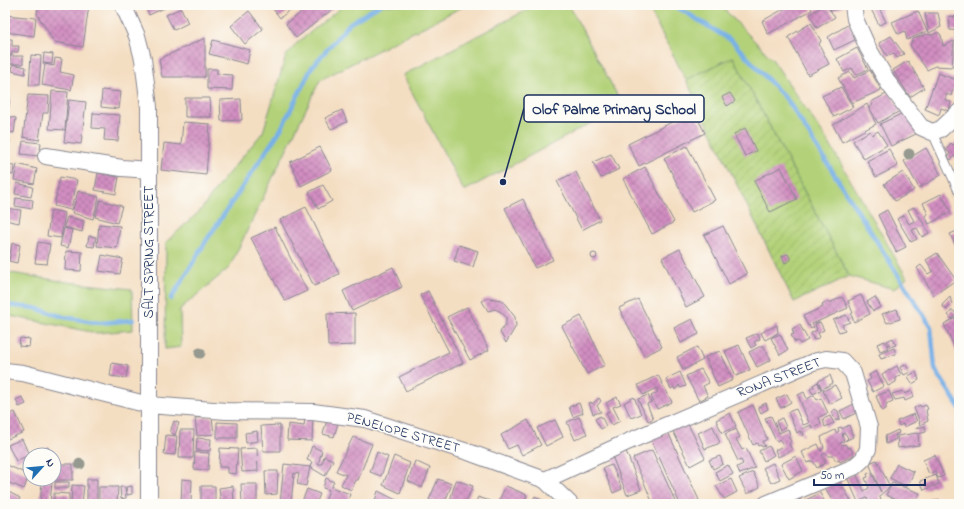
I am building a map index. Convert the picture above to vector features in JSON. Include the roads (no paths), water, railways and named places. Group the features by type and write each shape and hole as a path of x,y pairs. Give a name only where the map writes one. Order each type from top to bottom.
{"street":[{"name":"SALT SPRING STREET","path":"123,5 137,36 147,81 149,107 149,504"},
{"path":"853,5 855,20 868,48 889,84 921,127 932,132 941,129 959,112"},
{"path":"46,156 149,170"},
{"name":"RONA STREET","path":"545,480 625,443 813,362 826,359 842,361 853,373 870,427 868,449 863,459 854,467 766,504"},
{"name":"PENELOPE STREET","path":"5,371 23,372 149,405 226,411 313,412 366,419 471,453 545,480 570,504"}],"lane":[{"path":"932,132 959,192"}],"waterway":[{"path":"171,299 206,241 281,129 312,67 350,23 380,5"},
{"path":"674,5 732,41 788,101 931,327 935,369 959,407"},
{"path":"5,305 35,308 64,317 100,323 133,320"}],"place":[{"name":"Olof Palme Primary School","path":"503,182"}]}
